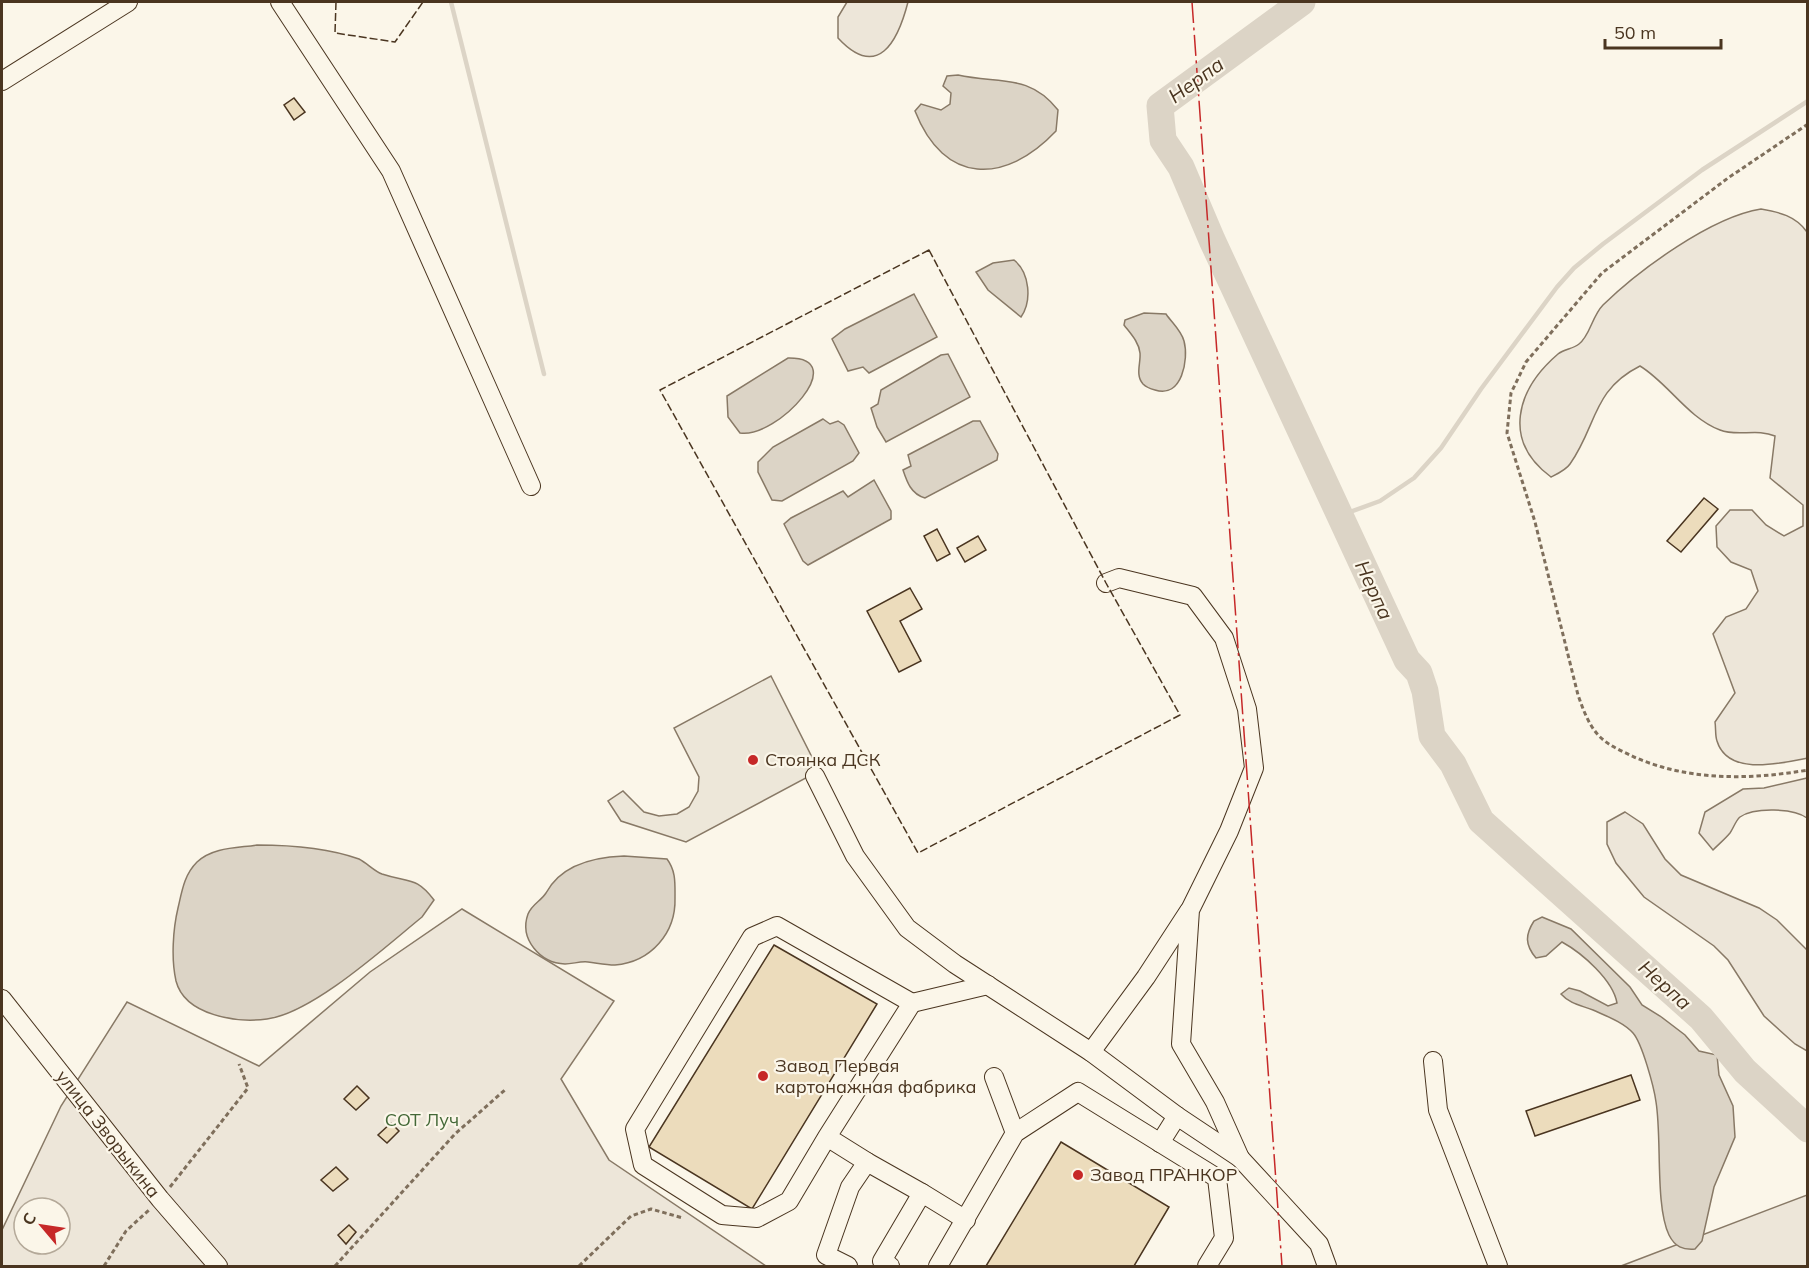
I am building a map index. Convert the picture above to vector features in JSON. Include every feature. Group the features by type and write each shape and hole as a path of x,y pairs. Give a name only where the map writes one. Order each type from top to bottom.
{"street":[{"path":"2,81 128,2"},
{"path":"280,2 390,171 531,486"},
{"path":"1091,1052 1146,977 1190,910 1229,831 1254,768 1247,709 1224,638 1193,596 1119,578 1106,583"},
{"path":"815,776 855,856 907,928 988,985 1091,1052 1177,1116 1240,1158 1319,1244 1327,1266"},
{"path":"1190,910 1181,1044 1215,1102 1240,1158"},
{"path":"912,1003 789,1200 757,1218 722,1215 643,1165 635,1129 752,937 777,926 912,1003 988,985"},
{"name":"улица Зворыкина","path":"2,999 160,1199 218,1266"},
{"path":"1433,1061 1438,1110 1498,1266"},
{"path":"994,1077 1015,1133"},
{"path":"938,1266 1015,1133 1078,1092 1217,1178 1224,1238 1207,1266"},
{"path":"1160,1143 1177,1116"},
{"path":"827,1137 966,1220"},
{"path":"848,1266 826,1255 850,1187 867,1162"},
{"path":"883,1265 922,1193"}],"path":[{"path":"1808,124 1719,185 1602,273 1526,362 1511,393 1507,433 1535,522 1578,695 1588,720 1599,736 1614,748 1639,759 1665,769 1694,775 1725,777 1808,770"},
{"path":"104,1266 126,1232 160,1199 248,1088 239,1064"},
{"path":"335,1266 455,1134 506,1089"},
{"path":"579,1266 631,1216 651,1209 683,1218"}],"green space":[{"path":"847,2 908,2 898,30 884,51 875,56 864,56 852,50 838,38 838,17"},
{"path":"1761,209 1792,218 1807,232 1808,758 1757,765 1732,760 1723,752 1716,737 1715,722 1735,693 1713,634 1726,617 1746,609 1758,591 1751,570 1731,562 1717,547 1716,526 1730,510 1752,510 1766,525 1784,536 1803,526 1803,505 1770,478 1775,436 1761,433 1727,432 1709,425 1640,366 1613,386 1597,410 1570,464 1551,477 1536,463 1526,448 1521,432 1520,416 1524,399 1532,383 1558,354 1577,346 1583,340 1599,310 1618,291 1656,261 1699,234 1720,222"},
{"path":"1807,778 1807,818 1793,812 1774,810 1746,814 1739,818 1730,833 1713,850 1699,833 1705,812 1743,789 1764,788"},
{"path":"1625,812 1643,824 1665,859 1681,875 1759,908 1777,920 1807,950 1807,1051 1795,1044 1764,1016 1728,960 1714,946 1644,897 1616,863 1607,844 1607,822"},
{"name":"СОТ Луч","path":"462,909 614,1001 561,1079 609,1160 766,1266 2,1266 2,1230 12,1209 12,1256 72,1256 72,1196 18,1196 61,1106 127,1002 259,1066 370,972"},
{"path":"1807,1195 1807,1266 1621,1266"}],"shaded area":[{"path":"958,75 1012,82 1036,90 1058,110 1056,131 1036,149 1017,161 997,168 977,169 959,164 942,153 927,135 915,111 921,104 941,110 950,104 951,93 943,86 947,76"},
{"path":"1014,260 1023,272 1028,287 1027,303 1021,317 988,290 976,272 993,263"},
{"path":"914,294 937,337 869,373 863,367 848,371 832,339 845,329"},
{"path":"1144,313 1166,314 1183,337 1184,367 1182,376 1172,389 1155,390 1143,384 1141,380 1138,345 1124,325 1125,320"},
{"path":"948,354 970,397 886,442 877,427 871,408 878,404 881,390 941,355"},
{"path":"788,358 806,361 813,370 811,383 789,412 772,424 755,431 740,433 728,417 727,396"},
{"path":"823,419 830,424 838,421 844,425 859,453 853,461 782,501 772,500 758,472 758,462 773,447"},
{"path":"973,421 980,421 998,454 997,460 925,498 916,494 903,470 911,466 908,455"},
{"path":"874,480 891,511 891,519 808,565 803,561 784,524 791,518 843,491 848,497"},
{"name":"Стоянка ДСК","path":"771,676 819,771 686,842 621,821 608,801 623,791 644,812 659,816 677,814 689,807 698,791 699,777 674,728"},
{"path":"257,845 309,848 347,855 359,859 382,874 417,884 434,900 422,917 389,945 327,992 305,1005 267,1019 242,1020 214,1015 190,1002 181,993 176,981 173,954 174,935 182,889 189,872 203,857 226,849"},
{"path":"624,856 667,859 672,868 675,882 674,911 666,934 659,943 640,958 615,965 585,962 556,963 540,954 529,941 526,923 528,914 552,883 580,864 602,858"},
{"path":"1542,917 1571,929 1630,987 1642,1005 1685,1035 1699,1051 1717,1055 1719,1075 1733,1106 1735,1137 1714,1187 1702,1241 1695,1249 1677,1245 1671,1239 1665,1222 1660,1190 1656,1102 1640,1046 1633,1033 1624,1026 1572,1002 1561,994 1569,988 1580,991 1608,1006 1617,1003 1610,985 1596,968 1562,942 1546,956 1536,958 1528,944 1528,935 1534,921"}],"building":[{"path":"294,98 305,112 294,120 284,105"},
{"path":"1704,498 1718,509 1681,552 1667,541"},
{"path":"937,529 950,554 937,561 924,536"},
{"path":"978,536 986,550 965,562 957,548"},
{"path":"910,588 922,609 900,621 921,661 899,672 867,611"},
{"name":"Завод Первая картонажная фабрика","path":"774,945 877,1004 752,1209 649,1147"},
{"path":"1631,1075 1640,1100 1535,1136 1526,1111"},
{"path":"357,1086 369,1098 356,1110 344,1099"},
{"path":"391,1123 399,1131 387,1143 378,1135"},
{"name":"Завод ПРАНКОР","path":"1061,1142 1169,1207 1134,1266 986,1266"},
{"path":"336,1167 348,1179 333,1191 321,1180"},
{"path":"349,1225 356,1232 346,1244 338,1235"}],"waterway":[{"path":"451,2 544,374"},
{"name":"Нерпа","path":"1302,2 1160,106 1163,140 1181,167 1212,240 1407,660 1419,673 1425,691 1432,736 1453,764 1481,821 1701,1018 1745,1071 1808,1129"},
{"path":"1339,516 1380,501 1414,478 1441,448 1481,389 1557,287 1574,268 1702,170 1808,101"}],"fence":[{"path":"336,2 335,33 395,42 423,2"},
{"path":"929,250 1106,583 1180,715 918,853 660,390 929,250"}],"power":[{"path":"1192,2 1282,1266"}],"place":[{"name":"Стоянка ДСК","path":"753,760"},
{"name":"Завод Первая картонажная фабрика","path":"763,1076"},
{"name":"Завод ПРАНКОР","path":"1078,1175"}]}
